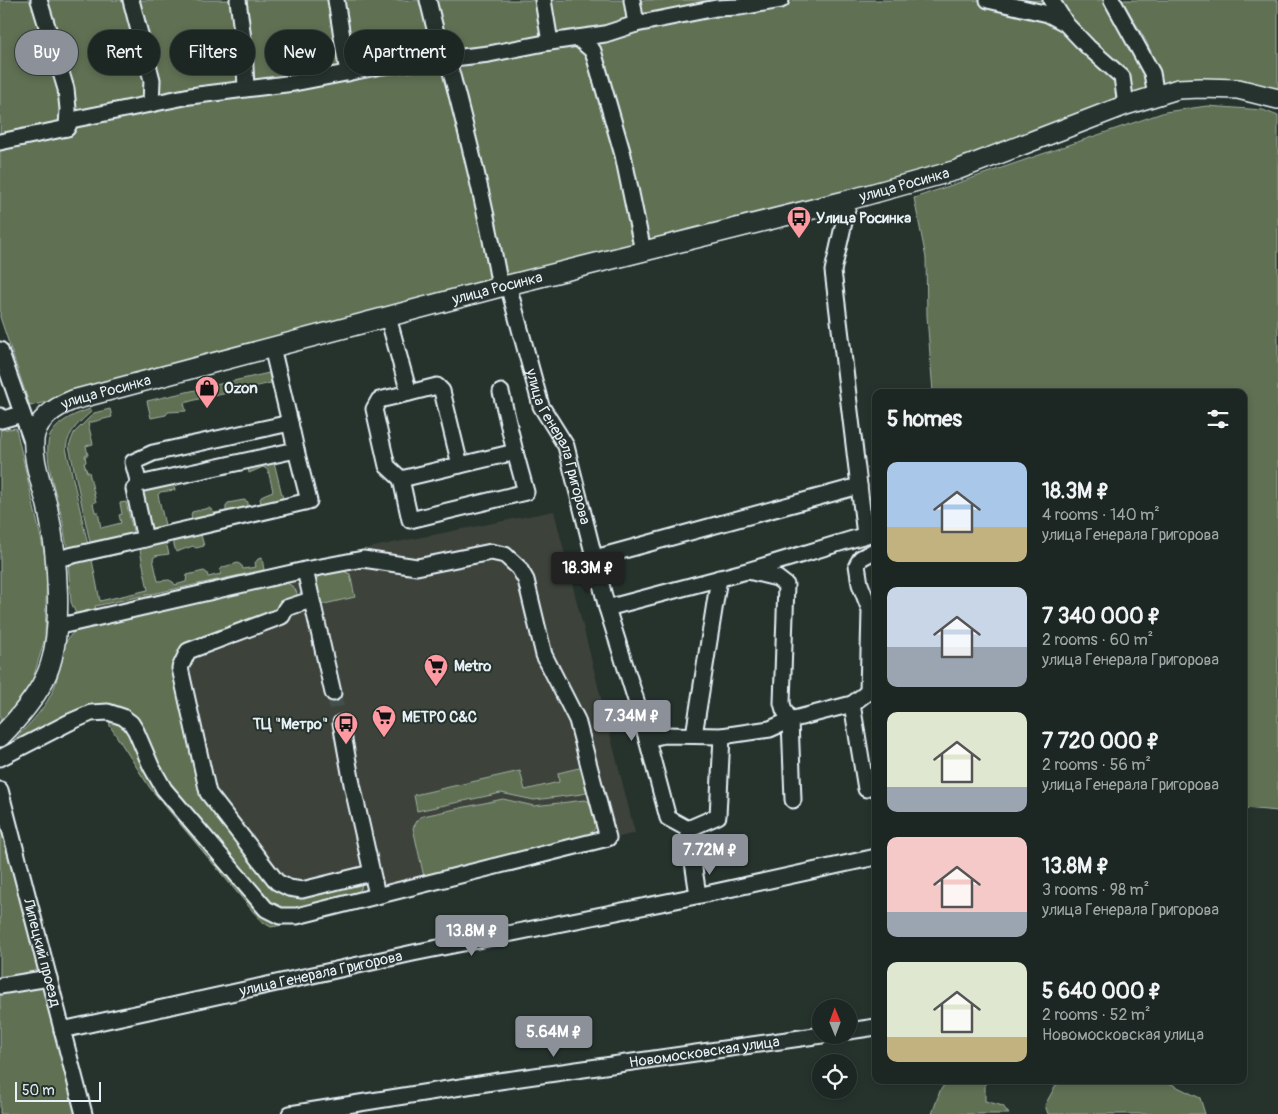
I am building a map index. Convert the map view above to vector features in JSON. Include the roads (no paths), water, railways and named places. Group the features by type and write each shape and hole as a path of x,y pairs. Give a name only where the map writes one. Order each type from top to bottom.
{"main road":[{"name":"улица Росинка","path":"0,737 30,704 45,679 54,655 56,559 50,520 34,447 35,433 43,421 53,410 63,404 388,316 849,200 957,170 1126,105 1178,90 1200,88 1238,89 1278,99"}],"street":[{"path":"40,0 66,89 67,128"},
{"path":"131,0 152,80 151,104"},
{"path":"238,0 244,47 246,88"},
{"path":"336,0 344,49"},
{"path":"428,0 435,30"},
{"path":"543,0 550,42"},
{"path":"632,0 636,24"},
{"path":"464,58 605,34 636,24 716,8 781,0"},
{"path":"988,0 1048,14 1065,23"},
{"path":"1051,0 1065,23 1088,47 1122,77 1126,105"},
{"path":"1112,0 1152,74 1156,96"},
{"path":"578,38 593,51 622,155 643,251"},
{"path":"0,142 67,128 72,120 140,105 190,96 294,83 344,74"},
{"name":"улица Генерала Григорова","path":"452,75 504,286 541,406 566,446 607,608 647,739 668,818 688,829"},
{"path":"607,608 747,571 870,534 859,486 833,272 849,200"},
{"path":"388,316 409,393"},
{"path":"56,559 308,500 272,347"},
{"path":"0,350 34,447"},
{"path":"460,465 442,391 437,386 380,400 374,409 387,466 401,479 410,520 526,492 501,392"},
{"path":"0,419 22,414"},
{"path":"139,484 133,462 142,457 290,423"},
{"path":"145,539 134,489 139,484 296,450"},
{"path":"401,479 515,452"},
{"path":"595,558 859,486"},
{"path":"0,758 91,713 108,712 123,716 136,731 151,766 164,789 266,909 280,916 297,916 608,838 577,720 544,655 526,580 519,568 505,555 491,552 417,567 364,558 56,627"},
{"path":"647,739 664,735 722,736 770,729 790,720 852,704 872,692 870,610 860,584 857,565 861,558 872,552"},
{"path":"305,570 333,693"},
{"path":"747,571 777,578 786,585 782,703 790,720 793,800"},
{"path":"694,735 719,578"},
{"path":"311,600 286,608 282,616 188,651 180,668 208,793 277,882 289,888 302,890 371,873"},
{"path":"852,704 866,789"},
{"path":"341,723 377,896"},
{"path":"698,895 688,829 718,816 722,736"},
{"name":"Липецкий проезд","path":"0,790 84,1114"},
{"name":"улица Генерала Григорова","path":"62,1030 413,953 872,858"},
{"path":"0,986 49,978"},
{"path":"858,1030 872,1028"},
{"name":"Новомосковская улица","path":"290,1114 508,1080 812,1036"}],"tunnel":[{"path":"333,693 341,723"}],"place":[{"name":"Улица Росинка","path":"799,239"},
{"name":"Ozon","path":"207,409"},
{"name":"Metro","path":"436,687"},
{"name":"МЕТРО С&С","path":"384,738"},
{"name":"ТЦ \"Метро\"","path":"346,745"}]}
